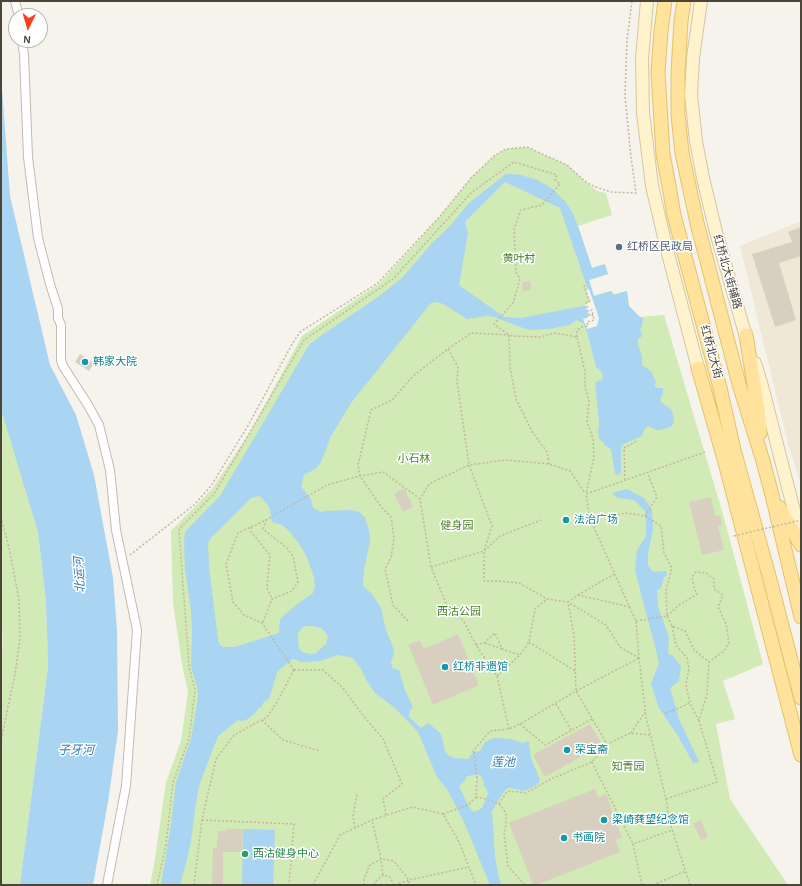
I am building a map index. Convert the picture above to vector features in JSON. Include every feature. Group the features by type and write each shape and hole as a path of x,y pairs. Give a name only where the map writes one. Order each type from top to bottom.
{"main road":[{"path":"647,1 642,58 643,113 652,186 668,254 726,466 801,755"},
{"name":"红桥北大街","path":"665,1 658,72 663,154 674,215 720,388 734,450 801,698"},
{"name":"红桥北大街","path":"684,1 681,21 678,73 678,115 682,153 697,223 739,384 772,495 801,617"},
{"name":"红桥北大街辅路","path":"701,1 693,58 691,94 696,141 716,232 762,386 801,538"},
{"path":"746,336 758,410 763,461"},
{"path":"698,368 710,391 734,450"},
{"path":"772,495 801,545"}],"street":[{"path":"23,48 28,157 38,238 61,325 61,360 63,366 99,425 110,470 116,530 137,630 126,786 107,885"}],"path":[{"path":"122,561 194,505 211,486 249,424 300,332 378,283 442,215 471,178 494,156 506,149 527,148 568,165 587,183 596,187 611,192 636,193 625,96 627,40 632,1"},
{"path":"157,885 166,845 173,782 189,739 195,690 189,666 179,529 214,494 304,340 393,279 472,192 514,162 557,175 555,180 560,184 542,205 521,210 514,229 516,272 520,279 513,302 494,324 509,335"},
{"path":"584,285 589,301 586,302 588,311 592,310 594,320 587,322 588,326 578,330 577,337 586,372 585,387 589,401 587,421 593,439 594,451 586,494 590,519 636,621 645,712 666,798 669,820 690,885"},
{"path":"408,621 393,605 385,568 391,558 394,538 390,517 360,476 358,465 371,410 392,400 413,376 471,333 540,337 555,333 577,337"},
{"path":"509,335 510,367 516,399 533,433 547,452 549,464"},
{"path":"448,349 458,367 457,381 469,465 492,526 484,551 484,581 520,583 546,599 568,602 606,624 620,647 639,658"},
{"path":"625,480 624,448 638,440"},
{"path":"586,494 704,452"},
{"path":"509,729 497,676 476,645 463,620 449,610 431,568 420,499 429,484 469,465 506,460 549,464 570,471 586,494"},
{"path":"294,670 262,623 244,615 232,602 226,564 238,533 266,520 327,485 360,476 383,472 420,499"},
{"path":"645,516 657,498 647,472"},
{"path":"590,519 626,513 645,516 661,526 664,553 672,568 666,590 667,616 672,626 676,645 687,658 689,669 686,686 690,703 699,721 717,782 666,798"},
{"path":"1,517 10,552 19,600 20,638 15,674 1,741"},
{"path":"262,623 272,599 292,591 298,582 293,556 287,548 263,529 266,520"},
{"path":"431,568 484,551 500,536 542,520"},
{"path":"734,536 801,520"},
{"path":"251,527 251,532 270,555 267,588 272,599"},
{"path":"636,621 667,616 679,605 697,594 692,576 696,572 706,573 714,579 714,589 723,595 718,607 726,624 729,642 724,651 710,662 707,694 699,721"},
{"path":"568,602 614,574"},
{"path":"578,595 630,607"},
{"path":"497,676 520,655 529,642 534,610 546,599"},
{"path":"568,602 574,635 576,691 607,744"},
{"path":"672,626 685,631 694,650 710,662"},
{"path":"476,645 484,643 494,633 502,649"},
{"path":"529,642 575,671"},
{"path":"484,643 520,655"},
{"path":"313,885 340,835 372,820 412,807 443,814 468,805 476,797 477,778 473,751 490,731 509,729 520,724 576,691 639,658"},
{"path":"194,885 202,820 216,759 234,734 267,717 294,670"},
{"path":"294,670 323,670 343,688 361,713 383,739 402,784 383,799 386,815"},
{"path":"556,703 571,730"},
{"path":"665,713 690,703"},
{"path":"499,804 506,793 526,793 553,778 592,762 607,744 630,733 645,712"},
{"path":"520,724 545,745 592,719"},
{"path":"262,720 283,740 320,751"},
{"path":"630,733 650,735"},
{"path":"592,762 633,844 642,885"},
{"path":"355,828 353,816 357,794"},
{"path":"476,797 499,804 506,813 506,826 504,834 508,866 525,885"},
{"path":"443,814 459,842 476,885"},
{"path":"202,820 294,824 289,885"},
{"path":"372,820 383,875"},
{"path":"633,844 672,830"},
{"path":"364,885 364,880 369,866 381,859 394,860 409,880 408,885"},
{"path":"383,875 390,877 395,885 409,880 469,867"},
{"path":"653,885 686,871"},
{"path":"374,885 375,882 383,875"}],"shaded area":[{"path":"801,221 801,485 788,444 740,246"}],"green space":[{"name":"西沽公园","path":"527,147 567,165 597,191 606,193 612,215 578,226 592,268 605,264 608,274 589,280 594,296 611,291 614,294 627,291 629,306 640,317 664,315 724,518 763,664 723,681 735,719 716,724 730,799 788,885 150,885 166,782 181,741 188,692 182,664 173,603 171,531 212,489 250,432 302,336 380,283 441,215 471,178 494,156 506,149"},
{"path":"1,404 38,532 46,602 48,667 20,885 1,885 1,672 3,639 1,611"}],"water":[{"name":"子牙河","path":"1,75 10,196 50,365 76,415 94,475 113,578 117,630 118,731 108,802 93,885 20,885 48,667 46,602 38,532 1,409"},
{"name":"莲池","path":"506,174 521,175 537,180 553,189 565,201 578,226 592,268 605,264 608,274 589,280 594,296 611,291 614,295 627,291 629,306 643,318 642,327 640,329 642,336 638,339 642,357 642,365 651,371 656,382 654,386 657,388 663,388 663,393 660,400 672,410 674,422 672,426 660,430 656,430 648,426 644,430 642,436 624,444 621,447 621,473 617,475 615,474 610,448 604,445 604,443 599,439 599,421 595,382 602,380 603,376 601,371 596,367 587,332 583,323 576,320 570,325 549,329 531,330 495,317 486,316 467,319 443,304 437,302 431,303 351,403 331,436 321,462 315,469 304,475 301,486 311,499 313,508 321,512 352,510 359,512 365,517 370,541 364,570 363,585 371,593 381,608 386,630 393,647 394,654 391,662 392,668 399,670 405,690 413,707 409,712 410,718 421,728 428,723 441,734 445,751 449,756 455,758 468,759 474,752 480,751 485,742 494,738 511,739 523,743 527,741 529,743 531,758 540,780 538,784 524,791 508,788 504,791 492,811 495,857 499,879 502,885 490,885 464,822 447,789 437,777 418,732 395,708 375,693 354,659 338,655 320,661 301,662 294,659 291,660 278,671 269,699 246,720 238,720 218,736 199,786 191,841 180,885 161,885 176,782 191,739 198,697 197,687 191,666 191,611 185,569 185,532 220,496 309,345 378,297 402,278 469,203","holes":["505,182 560,208 593,304 521,318 504,317 459,285 468,233 465,222","259,496 262,498 269,507 272,522 282,525 298,542 306,555 314,577 315,587 313,593 282,617 280,620 279,633 235,647 223,647 220,645 218,640 209,567 208,544 210,539 251,498","312,626 321,628 328,637 326,644 315,654 305,653 299,648 298,632 303,627","472,775 481,776 484,782 483,785 488,794 482,808 475,812 472,811 468,805 459,786 466,777"]},
{"path":"627,489 644,498 652,510 653,529 648,554 648,565 653,572 666,571 667,575 664,577 661,588 657,590 658,607 669,637 668,654 672,655 681,666 679,681 670,688 679,719 699,762 693,763 678,736 659,708 651,684 659,663 635,570 637,550 646,536 645,511 634,500 618,498 612,493"},
{"path":"243,829 275,830 273,885 242,885"}],"pier":[{"path":"589,289 599,318 597,326 587,329 583,319 589,317 585,304 591,302 586,290"}],"building":[{"path":"801,227 801,256 779,263 796,320 775,327 752,254 792,242 788,232"},
{"path":"530,281 531,290 523,291 522,282"},
{"name":"韩家大院","path":"80,354 94,363 89,371 75,362"},
{"path":"404,488 413,507 403,512 394,494"},
{"path":"711,497 715,516 720,515 722,525 718,526 724,550 702,555 689,502"},
{"name":"红桥非遗馆","path":"458,634 479,685 433,705 408,644 420,641 424,649"},
{"name":"荣宝斋","path":"590,724 602,745 545,777 533,755"},
{"name":"书画院","path":"595,789 598,797 606,794 622,838 615,840 620,852 533,885 509,823"},
{"path":"701,820 708,837 701,840 693,823"},
{"path":"226,829 243,829 242,852 223,852 223,885 212,885 213,848 217,848 218,831 226,831"}],"place":[{"name":"红桥区民政局","path":"619,247"},
{"name":"韩家大院","path":"85,362"},
{"name":"法治广场","path":"566,520"},
{"name":"红桥非遗馆","path":"445,667"},
{"name":"荣宝斋","path":"567,750"},
{"name":"梁崎龚望纪念馆","path":"604,820"},
{"name":"书画院","path":"564,838"},
{"name":"西沽健身中心","path":"245,854"}],"park label":[{"name":"黄叶村","path":"519,259"},
{"name":"小石林","path":"414,459"},
{"name":"健身园","path":"457,526"},
{"name":"知青园","path":"628,767"}],"water label":[{"name":"北运河","path":"80,575"}]}
